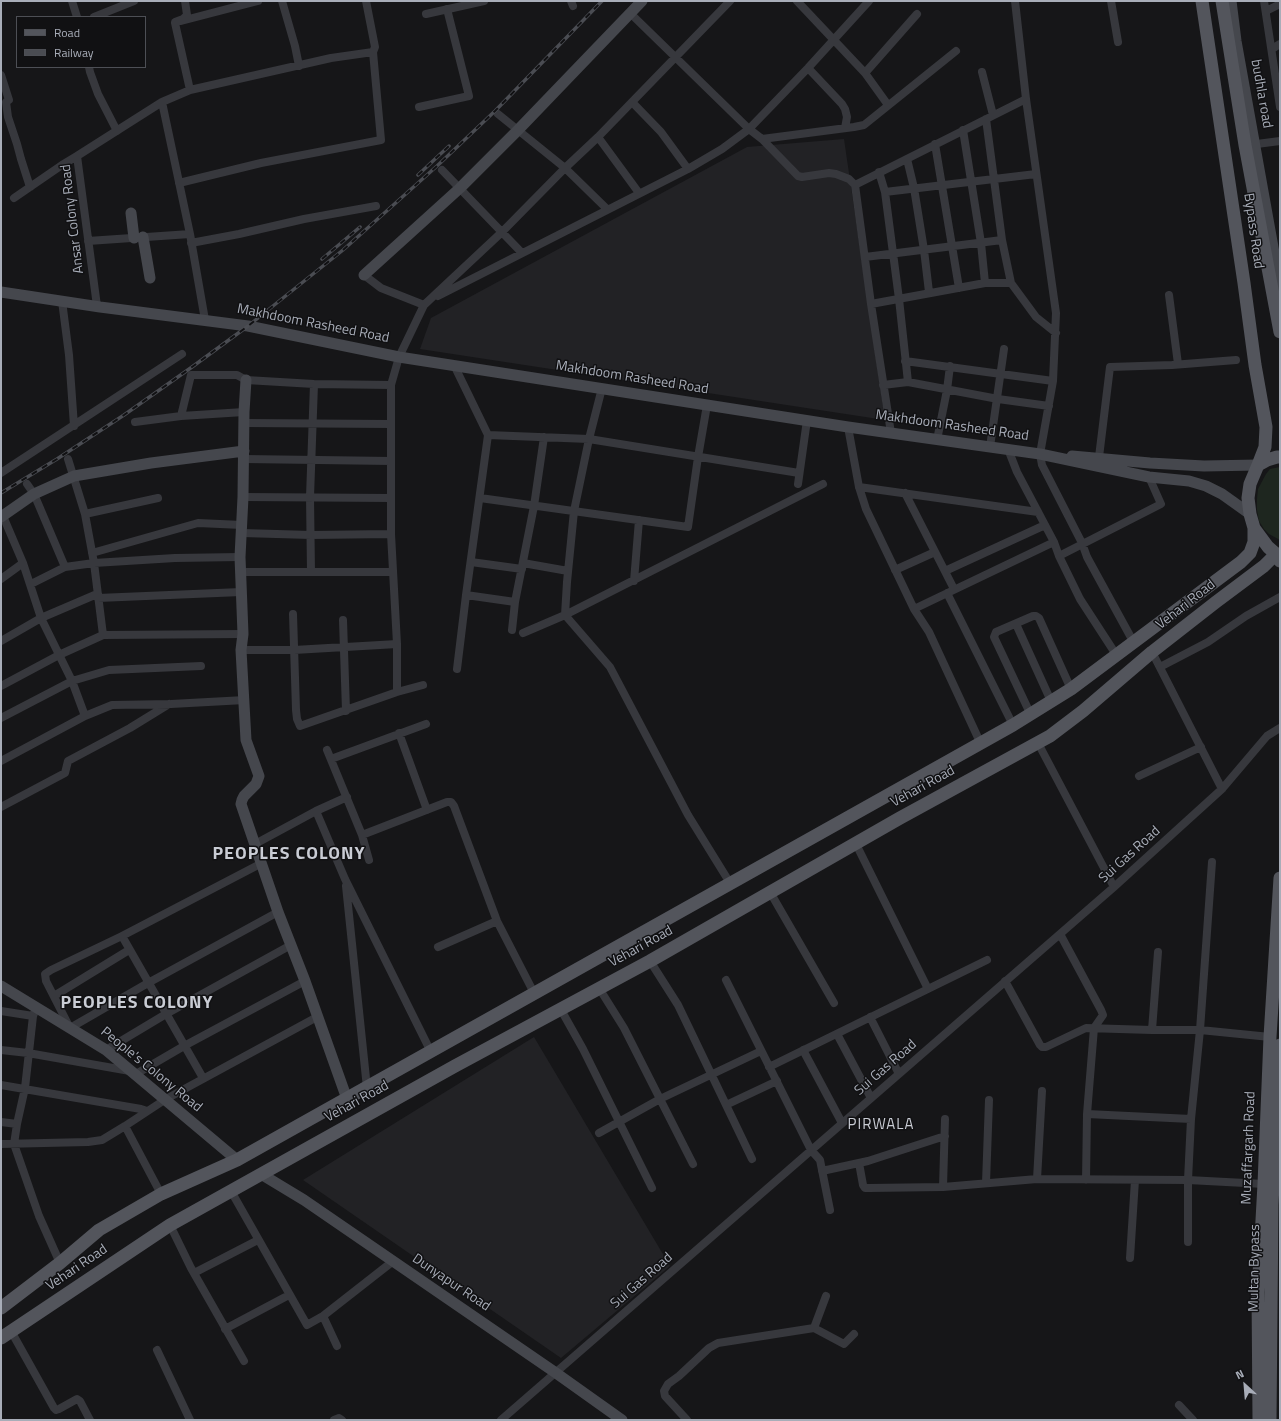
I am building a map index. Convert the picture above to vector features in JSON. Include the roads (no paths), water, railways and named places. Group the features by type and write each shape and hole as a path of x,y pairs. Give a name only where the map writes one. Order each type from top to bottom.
{"main road":[{"name":"Bypass Road","path":"1202,1 1255,365 1266,427 1265,447 1250,484 1248,498 1254,528"},
{"path":"1222,1 1250,145 1280,326"},
{"path":"1258,465 1267,460 1280,457"},
{"path":"1254,528 1261,539 1279,556"},
{"name":"Vehari Road","path":"1,1308 60,1263 99,1230 160,1194 237,1160 367,1088 980,742 1013,725 1030,713 1071,689 1241,562 1250,553 1254,542 1254,528"},
{"name":"Vehari Road","path":"6,1335 170,1225 560,1008 650,961 770,892 1050,736 1083,711 1152,652 1216,602 1279,556"},
{"name":"Muzaffargarh Road","path":"1259,1420 1258,1292 1270,1037 1280,878"},
{"name":"Multan Bypass","path":"1270,1420 1272,1205 1280,1045"}],"street":[{"path":"72,1 76,16"},
{"path":"96,16 134,1"},
{"path":"174,23 183,19 187,15 185,1"},
{"path":"174,23 258,1"},
{"path":"282,1 299,66"},
{"path":"179,183 261,163 381,140 373,52 375,47 366,1"},
{"path":"426,14 484,1"},
{"path":"642,1 460,188 364,275 381,288 426,303 607,209 688,169 722,149 749,129 808,68 869,1"},
{"path":"397,692 397,644 391,534 391,385 399,357 426,303 502,232 598,137 730,1"},
{"path":"1015,1 1026,99 1056,313 1053,381 1040,454 1042,465 1082,544 1087,557 1134,643"},
{"path":"1111,1 1118,42"},
{"name":"budhla road","path":"1230,1 1250,145 1280,286"},
{"path":"1264,1 1272,48 1278,70 1280,107"},
{"path":"802,3 865,73 888,106"},
{"path":"1266,11 1280,4"},
{"path":"419,107 469,96 447,9"},
{"path":"630,13 749,129 762,139 798,176 802,178 829,173 836,174 849,179 855,185 870,304 891,433"},
{"path":"865,73 917,14"},
{"path":"174,23 190,90"},
{"path":"1272,48 1280,44"},
{"path":"762,139 864,125 956,51"},
{"name":"Ansar Colony Road","path":"97,306 77,156 162,102 190,90 331,58 373,52"},
{"path":"89,68 98,94 117,131"},
{"path":"808,68 842,104 847,113 845,128"},
{"path":"982,72 990,117 994,179 1002,240 1010,283 1036,317 1056,333"},
{"path":"1,75 9,97 9,100 6,102 8,117 30,187"},
{"path":"855,185 1026,99"},
{"path":"162,102 190,234 205,320"},
{"path":"632,102 661,132 688,169"},
{"path":"498,114 565,168 607,209"},
{"path":"963,130 981,243 985,283"},
{"path":"598,137 639,194"},
{"path":"1250,145 1280,141"},
{"path":"935,144 958,288"},
{"path":"14,198 77,156"},
{"path":"906,159 914,188 929,292"},
{"path":"442,170 522,253"},
{"path":"879,172 885,192 900,299 908,382"},
{"path":"885,192 1036,174"},
{"path":"191,243 304,219 376,206"},
{"path":"130,213 139,238 150,278"},
{"path":"88,241 190,234"},
{"path":"865,257 1002,240"},
{"path":"870,304 929,292 985,283 1010,283"},
{"name":"Makhdoom Rasheed Road","path":"1,292 248,326 399,357 848,427 1040,454 1149,477 1189,481 1206,486 1222,494 1250,514"},
{"path":"1169,295 1178,364"},
{"path":"62,301 69,355 74,426"},
{"path":"990,447 1004,349"},
{"path":"1,473 182,354"},
{"path":"1099,457 1110,367 1236,360"},
{"path":"905,361 1053,381"},
{"path":"454,365 488,435 457,669"},
{"path":"937,440 950,366"},
{"path":"182,416 191,375 237,375 246,380 314,384 391,385"},
{"path":"246,380 240,557 243,634 241,650 246,740 259,776 256,784 244,796 241,804 278,912 305,981 347,1099"},
{"path":"883,384 908,382 998,399 1049,406"},
{"path":"311,572 310,497 314,384"},
{"path":"602,388 589,439 574,511 565,615 610,666 688,815 730,883"},
{"path":"480,498 688,527 707,404"},
{"path":"135,422 182,416 244,418 312,423 391,424"},
{"path":"798,484 807,420"},
{"path":"848,427 859,487 866,509 914,609 929,632 980,742"},
{"path":"488,435 589,439 799,472"},
{"path":"512,630 515,602 534,506 544,437"},
{"path":"1008,449 1017,472 1054,542 1059,556 1080,599 1117,656"},
{"path":"1040,454 1099,457 1150,463 1204,466 1258,465"},
{"path":"85,716 72,681 41,618 24,563 2,516 34,494 74,476 151,463 244,455 312,460 391,461"},
{"path":"68,459 85,514 94,563 103,635"},
{"path":"1059,556 1161,504 1149,477"},
{"path":"27,484 34,494 66,567"},
{"path":"523,633 565,615 634,581 822,484"},
{"path":"859,487 1038,512"},
{"path":"905,493 945,571 951,591 1013,725"},
{"path":"243,497 391,498"},
{"path":"85,514 158,498"},
{"path":"634,581 639,520"},
{"path":"92,553 198,523 242,529 311,535 391,534"},
{"path":"945,571 1045,525"},
{"path":"914,609 1054,542"},
{"path":"895,570 935,552"},
{"path":"31,584 66,567 94,563 175,558 240,557"},
{"path":"471,562 568,571"},
{"path":"1,579 24,563"},
{"path":"241,572 392,572"},
{"path":"1,641 41,618 97,596 241,592"},
{"path":"466,595 515,602"},
{"path":"1160,667 1208,642 1246,616 1280,597"},
{"path":"293,614 296,710 297,719 300,726 397,692 423,685"},
{"path":"1030,713 994,637 996,632 1033,616 1040,618 1071,689"},
{"path":"343,620 346,711"},
{"path":"1016,624 1051,701"},
{"path":"1,686 59,655 103,635 243,634"},
{"path":"241,650 294,650 397,644"},
{"path":"1152,652 1222,789"},
{"path":"1,718 72,681 109,670 201,666"},
{"path":"1,761 85,716 112,704 171,704 244,700"},
{"path":"1,807 65,773 68,760 130,728 171,704"},
{"path":"331,759 426,724"},
{"name":"Sui Gas Road","path":"501,1420 1114,887 1222,789 1267,736 1280,728"},
{"path":"399,733 427,810"},
{"path":"1038,742 1114,887"},
{"path":"1139,776 1201,746"},
{"path":"327,750 362,835 370,860"},
{"path":"255,844 316,811 347,797"},
{"path":"362,835 447,802 451,802 454,806 497,921 534,993"},
{"path":"316,811 345,879 431,1052"},
{"path":"856,844 928,989"},
{"path":"1188,1242 1188,1180 1191,1119 1200,1030 1212,862"},
{"path":"262,863 122,936 50,970 45,974 46,981 70,1028 148,982 278,912"},
{"path":"345,879 367,1088"},
{"path":"770,892 834,1003"},
{"path":"438,947 497,921"},
{"path":"1060,934 1103,1015 1094,1028 1087,1114 1086,1180"},
{"path":"122,936 203,1078"},
{"path":"106,1050 166,1014 291,945"},
{"path":"54,996 129,950"},
{"path":"1152,1030 1158,952"},
{"path":"769,1067 987,960"},
{"path":"650,961 678,1005 752,1159"},
{"path":"726,980 811,1150 820,1160 830,1210"},
{"path":"1,1050 28,1053 134,1072 305,981"},
{"path":"1006,981 1042,1047 1046,1047 1086,1028 1200,1030 1270,1037"},
{"name":"People's Colony Road","path":"1,986 35,1012 70,1028 106,1050 237,1160"},
{"path":"599,988 624,1028 693,1164"},
{"path":"560,1008 583,1049 652,1188"},
{"path":"1,1011 35,1012 28,1053 25,1088 14,1144 39,1216 60,1263"},
{"path":"1,1144 88,1142 102,1140 166,1099 317,1017"},
{"path":"870,1017 899,1074"},
{"path":"837,1034 871,1098"},
{"path":"803,1050 842,1123"},
{"path":"599,1133 660,1099 761,1051"},
{"path":"726,1105 777,1081"},
{"path":"1,1085 25,1088 147,1111"},
{"path":"1036,1179 1042,1091"},
{"path":"986,1183 989,1100"},
{"path":"1087,1114 1191,1119"},
{"path":"943,1187 945,1119"},
{"path":"1,1122 17,1124"},
{"path":"125,1126 160,1194"},
{"path":"822,1171 859,1163 945,1136"},
{"path":"859,1163 863,1185 865,1188 943,1187 1036,1179 1188,1180 1264,1184"},
{"name":"Dunyapur Road","path":"261,1174 304,1200 622,1420"},
{"path":"1130,1258 1135,1180"},
{"path":"230,1191 307,1325 324,1316 392,1262"},
{"path":"170,1225 194,1273 244,1361"},
{"path":"194,1273 258,1240"},
{"path":"225,1329 289,1295"},
{"path":"814,1328 826,1296"},
{"path":"324,1316 337,1346"},
{"path":"687,1420 665,1396 664,1391 668,1384 679,1376 709,1348 718,1343 814,1328 842,1344 846,1343 854,1334"},
{"path":"6,1335 54,1408 56,1410 59,1409 77,1399 80,1401 90,1420"},
{"path":"157,1350 190,1420"},
{"path":"1179,1406 1193,1420"},
{"path":"334,1420 339,1418 342,1420"}],"railway":[{"path":"1,493 57,459 124,415 192,367 248,326 343,250 437,166 495,111 602,1"},
{"path":"418,175 449,146"},
{"path":"322,259 360,227"}],"district":[{"name":"PEOPLES COLONY","path":"289,855"},
{"name":"PEOPLES COLONY","path":"137,1004"},
{"name":"PIRWALA","path":"881,1125"}]}
